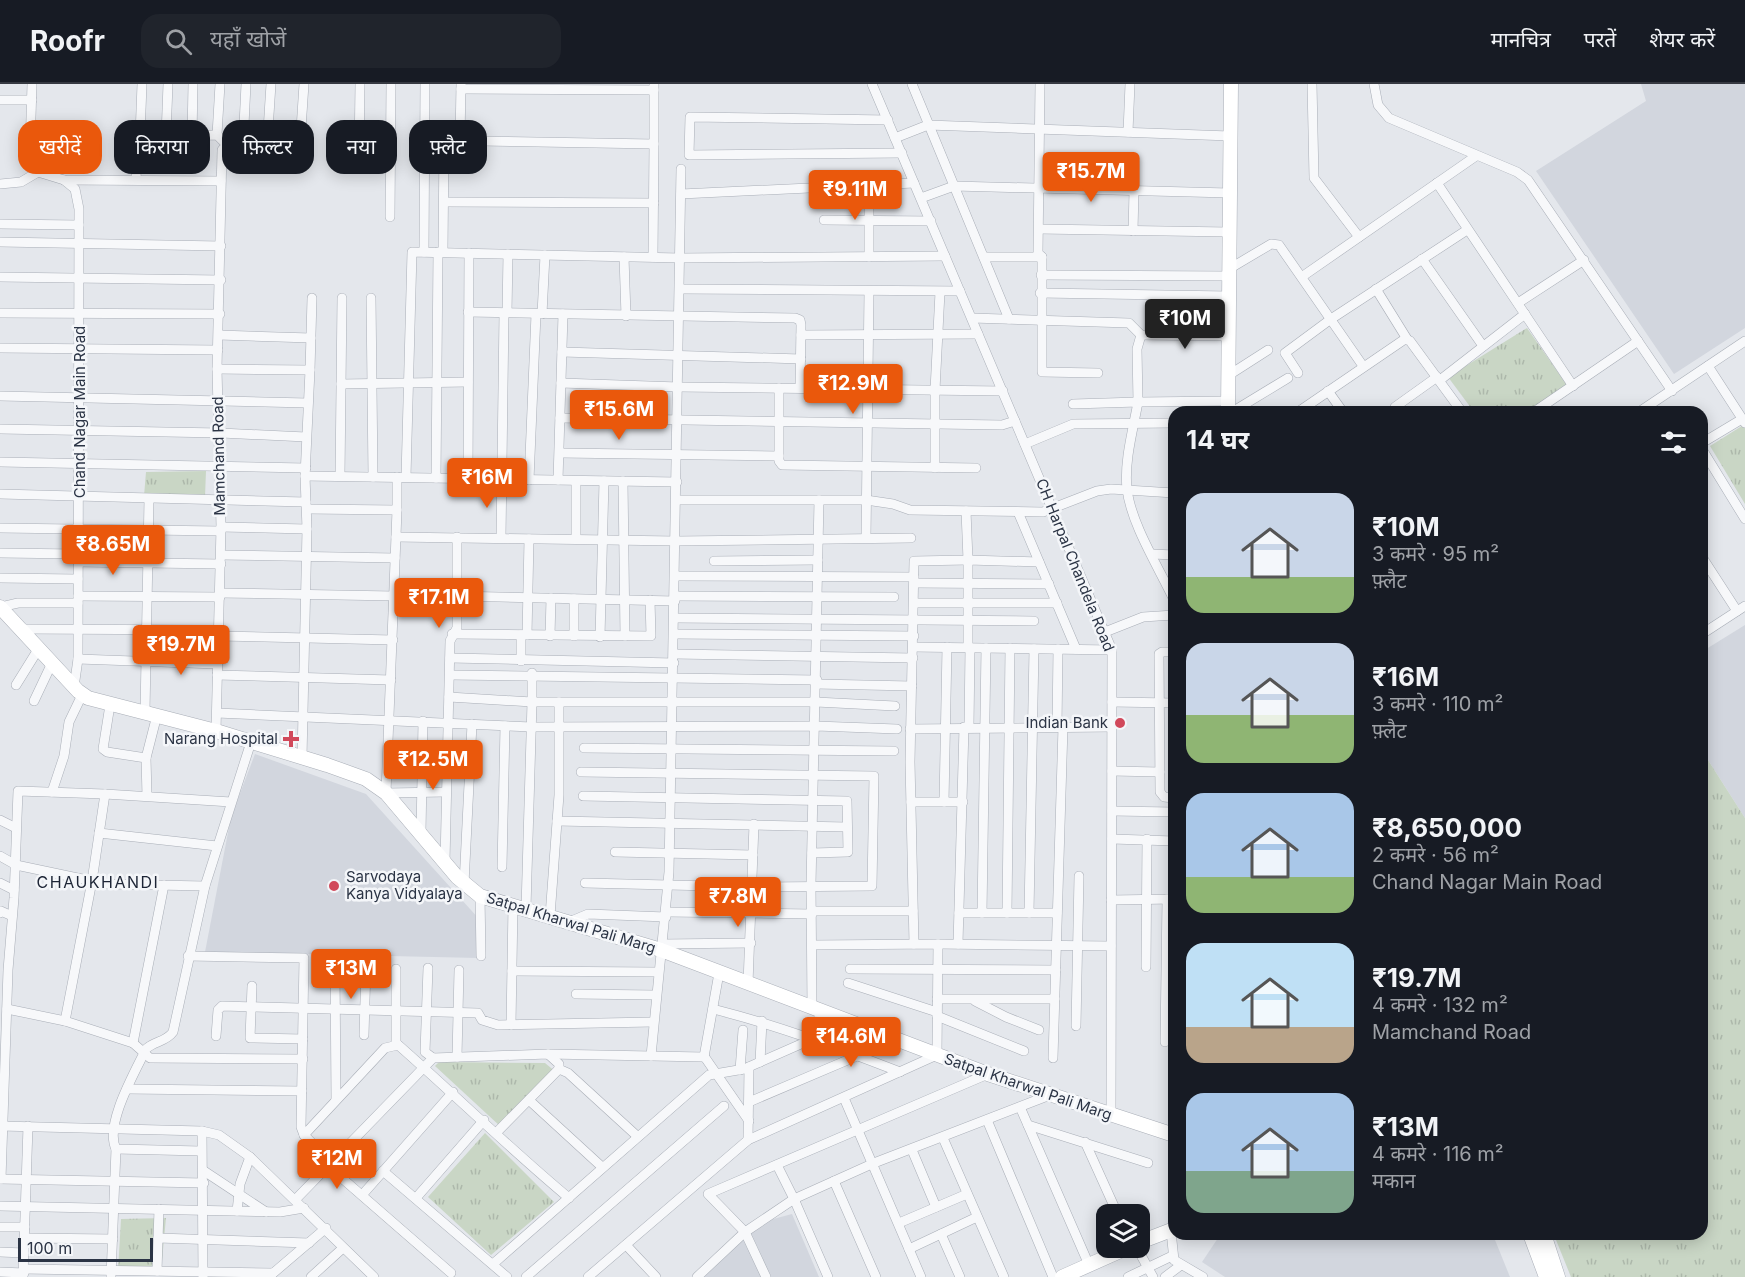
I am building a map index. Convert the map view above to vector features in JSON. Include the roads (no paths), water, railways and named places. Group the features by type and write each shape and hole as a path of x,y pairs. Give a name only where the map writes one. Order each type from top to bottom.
{"street":[{"path":"31,120 32,84"},
{"path":"141,120 142,84"},
{"path":"167,120 168,84"},
{"path":"192,120 193,84"},
{"path":"220,84 217,135 222,140"},
{"path":"244,120 246,84"},
{"path":"269,120 271,84"},
{"path":"302,120 304,84"},
{"path":"360,84 360,120"},
{"path":"390,217 391,84"},
{"path":"425,84 425,120"},
{"name":"CH Harpal Chandela Road","path":"872,84 1112,650 1111,1115"},
{"path":"912,84 1009,319"},
{"path":"1040,84 1038,253 1042,257 1040,293 1042,372 1098,373"},
{"path":"1128,132 1130,84"},
{"path":"1229,406 1228,194 1231,84"},
{"path":"1312,84 1314,178 1359,237"},
{"path":"1374,84 1378,105 1389,118 1523,175 1584,260 1672,391"},
{"path":"460,120 461,86 654,87 653,257"},
{"path":"0,100 32,100"},
{"path":"888,120 690,117 689,155 902,153"},
{"path":"895,138 928,125 1230,135"},
{"path":"210,135 217,135"},
{"path":"487,141 654,144"},
{"name":"Mamchand Road","path":"216,730 221,560 221,433 217,369 222,150"},
{"path":"1303,276 1476,156"},
{"path":"651,1056 668,885 678,455 681,169"},
{"path":"0,184 21,182 35,174"},
{"path":"44,174 64,180 220,181"},
{"path":"136,174 136,180"},
{"path":"424,252 425,174"},
{"path":"436,478 440,252 444,174"},
{"name":"Chand Nagar Main Road","path":"52,792 64,756 69,722 78,691 80,225 78,195 72,184 64,180"},
{"path":"681,194 914,183"},
{"path":"1437,183 1573,386"},
{"path":"869,186 869,257"},
{"path":"921,198 954,186 1228,194"},
{"path":"1133,231 1134,191"},
{"path":"444,202 654,203"},
{"path":"824,220 931,221"},
{"path":"0,224 80,225"},
{"path":"1039,229 1228,232"},
{"path":"1298,373 1285,353 1331,319 1467,230"},
{"path":"0,242 220,246"},
{"path":"1041,275 1230,273 1275,243 1303,276 1363,366"},
{"path":"446,792 387,793 397,510 409,382 410,255 413,251 680,258 945,256"},
{"path":"468,478 469,253"},
{"path":"501,538 508,254"},
{"path":"529,480 545,255"},
{"path":"624,257 626,316"},
{"path":"984,257 1042,257"},
{"path":"1422,259 1483,346"},
{"path":"1518,303 1584,260"},
{"path":"0,277 220,280"},
{"path":"680,289 960,291"},
{"path":"1377,289 1407,339 1458,406"},
{"path":"866,538 868,292"},
{"path":"935,468 934,390 940,292"},
{"path":"1040,293 1229,296"},
{"path":"302,758 307,556 305,472 312,298"},
{"path":"340,476 342,298"},
{"path":"371,298 373,477"},
{"path":"468,312 795,318 801,322 800,388"},
{"path":"0,313 220,315"},
{"path":"558,480 563,314"},
{"path":"1397,406 1438,379 1525,315"},
{"path":"972,318 1129,323 1141,335 1229,336"},
{"path":"801,335 978,334"},
{"path":"219,335 311,338"},
{"path":"1141,335 1137,344 1138,402 1130,445 1127,490 1148,549 1168,587"},
{"path":"1308,406 1400,341 1407,339"},
{"path":"1543,406 1638,341"},
{"path":"1649,406 1745,341"},
{"path":"0,348 218,350"},
{"path":"1229,375 1268,350"},
{"path":"562,352 801,359"},
{"path":"1708,366 1744,421 1708,440"},
{"path":"217,369 310,370"},
{"path":"1235,406 1288,378"},
{"path":"341,384 468,382"},
{"path":"561,383 678,387 1003,391"},
{"path":"779,388 779,456 782,465 976,468"},
{"path":"1328,392 1338,406"},
{"path":"0,396 308,403"},
{"path":"1073,404 1138,402 1190,406"},
{"path":"560,418 1002,425 1016,421"},
{"path":"1025,444 1073,424 1168,423"},
{"path":"0,429 306,437"},
{"path":"560,453 779,456"},
{"path":"1708,459 1745,519"},
{"path":"0,462 80,462 221,467 340,476 677,483"},
{"path":"576,481 576,539"},
{"path":"600,636 604,481"},
{"path":"623,482 625,636"},
{"path":"677,500 866,501 893,504 910,510 1018,512 1053,509 1097,491 1168,493"},
{"path":"0,494 221,499 397,510"},
{"path":"147,796 146,758 151,713 146,662 149,499"},
{"path":"812,1038 817,1010 812,945 811,885 819,500"},
{"path":"958,944 969,648 966,512"},
{"path":"1018,512 1077,649"},
{"path":"0,528 307,529"},
{"path":"396,537 676,541 912,538"},
{"path":"445,862 450,658 452,634 457,628 458,537"},
{"path":"521,661 529,597 529,539"},
{"path":"0,553 147,563 307,556 395,558"},
{"path":"1152,554 1168,555"},
{"path":"714,561 818,560"},
{"path":"914,944 910,729 914,647 914,561 1039,562"},
{"path":"1708,565 1741,609 1708,630"},
{"path":"675,576 818,577 968,584 1048,584"},
{"path":"0,578 78,579"},
{"path":"0,607 18,603 147,597 394,596"},
{"path":"456,596 626,600 894,597"},
{"path":"550,598 550,636"},
{"path":"574,598 574,636"},
{"path":"452,634 651,636 650,600"},
{"path":"914,603 1056,603"},
{"name":"Satpal Kharwal Pali Marg","path":"0,607 78,691 110,705 216,730 366,779 387,793 464,884 480,896 662,947 719,973 988,1074 1168,1133"},
{"path":"1105,632 1143,616 1168,615"},
{"path":"675,618 914,618 1034,621"},
{"path":"21,629 146,630 393,640"},
{"path":"674,634 914,636"},
{"path":"914,647 1112,650"},
{"path":"944,802 947,647"},
{"path":"16,685 39,648"},
{"path":"982,913 986,648"},
{"path":"1007,913 1010,648"},
{"path":"1029,913 1034,649"},
{"path":"1053,1058 1060,727 1058,649"},
{"path":"1168,652 1159,654 1161,796 1168,797"},
{"path":"450,658 532,662 674,658 913,658"},
{"path":"78,659 217,664"},
{"path":"511,1025 512,971 532,727 532,662"},
{"path":"34,701 52,663"},
{"path":"218,675 391,680"},
{"path":"450,675 912,686"},
{"path":"449,697 532,702 816,702 895,706"},
{"path":"550,916 557,821 560,702"},
{"path":"1112,702 1168,703"},
{"path":"110,705 103,746 105,751 146,758"},
{"path":"217,713 303,715 532,727 816,726 897,729"},
{"path":"420,834 423,721"},
{"path":"464,884 472,724"},
{"path":"502,867 505,726"},
{"path":"910,729 1112,727"},
{"path":"111,1274 116,1181 115,1129 127,1089 144,1053 151,1044 168,1038 173,1032 205,886 251,742"},
{"path":"584,748 894,751"},
{"path":"1112,771 1160,772"},
{"path":"581,772 874,776 872,886 753,887 585,883"},
{"path":"204,1183 1,1179 4,983 16,865 15,828 18,791 231,802"},
{"path":"65,1021 92,881 105,794"},
{"path":"583,796 847,801 848,852 812,853"},
{"path":"910,802 963,802"},
{"path":"1112,811 1168,812"},
{"path":"0,820 15,828"},
{"path":"557,821 847,827"},
{"path":"748,984 752,943 754,824"},
{"path":"99,833 217,846"},
{"path":"1112,839 1168,841"},
{"path":"1146,967 1147,839"},
{"path":"615,852 753,855"},
{"path":"0,856 16,865 92,881 205,886"},
{"path":"1077,1026 1079,876"},
{"path":"0,883 14,890"},
{"path":"133,1043 164,885"},
{"path":"480,896 481,956"},
{"path":"1112,900 1168,899"},
{"path":"0,911 12,916"},
{"path":"569,922 588,914 913,911"},
{"path":"959,913 1057,913"},
{"path":"662,947 752,943"},
{"path":"588,1277 748,1140 937,1055 938,944"},
{"path":"812,945 1111,946"},
{"path":"188,956 304,958 301,1127 304,1135 329,1164 451,1273"},
{"path":"364,1035 366,966"},
{"path":"335,967 336,1099"},
{"path":"428,968 425,1052 433,1058"},
{"path":"396,969 395,1011 398,1045 484,1120 521,1158 569,1198"},
{"path":"457,1057 459,969"},
{"path":"850,969 1056,970"},
{"path":"1165,1042 1168,970"},
{"path":"512,971 658,972"},
{"path":"719,973 704,1056 749,1120"},
{"path":"848,983 937,1014 1023,1052"},
{"path":"252,986 250,1038 303,1039"},
{"path":"576,994 656,995"},
{"path":"937,999 1054,999"},
{"path":"973,999 1006,1017 1039,1030"},
{"path":"216,1036 219,1008 251,1006 478,1013 482,1020 498,1025 653,1022"},
{"path":"713,1009 762,1021 900,1072"},
{"path":"5,1014 65,1021 133,1043 150,1058 303,1059"},
{"path":"760,1062 762,1021"},
{"path":"743,1030 749,1102 748,1140"},
{"path":"493,1264 637,1136 714,1073 745,1068 812,1038"},
{"path":"304,1135 385,1048 398,1045"},
{"path":"295,1200 433,1058 548,1054 704,1056"},
{"path":"496,1133 559,1069 559,1064 548,1054"},
{"path":"749,1102 857,1056"},
{"path":"559,1069 568,1073 637,1136"},
{"path":"766,1277 745,1232 708,1194 988,1074"},
{"path":"127,1089 302,1091"},
{"path":"363,1194 453,1092"},
{"path":"697,1277 745,1232 794,1199 874,1163 1050,1095"},
{"path":"844,1098 859,1128 921,1277"},
{"path":"530,1101 602,1167"},
{"path":"526,1277 724,1106"},
{"path":"1020,1107 1089,1265"},
{"path":"416,1198 484,1120"},
{"path":"987,1120 1053,1277"},
{"path":"1028,1125 1148,1163"},
{"path":"2,1126 202,1131 219,1135 250,1157 326,1228 343,1248 374,1277"},
{"path":"24,1273 28,1126"},
{"path":"202,1131 203,1274"},
{"path":"943,1138 1004,1277"},
{"path":"1085,1142 1113,1204"},
{"path":"116,1149 201,1152"},
{"path":"912,1150 936,1207"},
{"path":"237,1211 239,1192 250,1157"},
{"path":"777,1165 828,1277"},
{"path":"204,1171 266,1212"},
{"path":"383,1171 507,1277"},
{"path":"834,1181 876,1277"},
{"path":"899,1223 967,1194"},
{"path":"0,1206 266,1212 304,1208"},
{"path":"157,1271 159,1209"},
{"path":"909,1249 977,1217"},
{"path":"0,1227 25,1227"},
{"path":"0,1272 111,1274 157,1271 271,1275 326,1228"},
{"path":"1150,1238 1168,1232"},
{"path":"941,1234 960,1277"},
{"path":"24,1238 113,1239"},
{"path":"158,1238 309,1243"},
{"path":"1173,1240 1172,1256 1181,1265 1203,1277"},
{"path":"1532,1240 1546,1277"},
{"path":"1546,1240 1558,1277"},
{"path":"626,1245 656,1277"},
{"path":"311,1277 343,1248"},
{"path":"0,1252 24,1253"},
{"path":"1128,1277 1150,1272 1172,1256"},
{"path":"1067,1276 1105,1258"},
{"path":"1142,1258 1150,1272"},
{"path":"1164,1277 1181,1265"},
{"path":"358,1277 365,1269"}],"place":[{"name":"Indian Bank","path":"1120,723"},
{"name":"Narang Hospital","path":"291,739"},
{"name":"Sarvodaya Kanya Vidyalaya","path":"334,886"}],"district":[{"name":"CHAUKHANDI","path":"98,882"}]}
